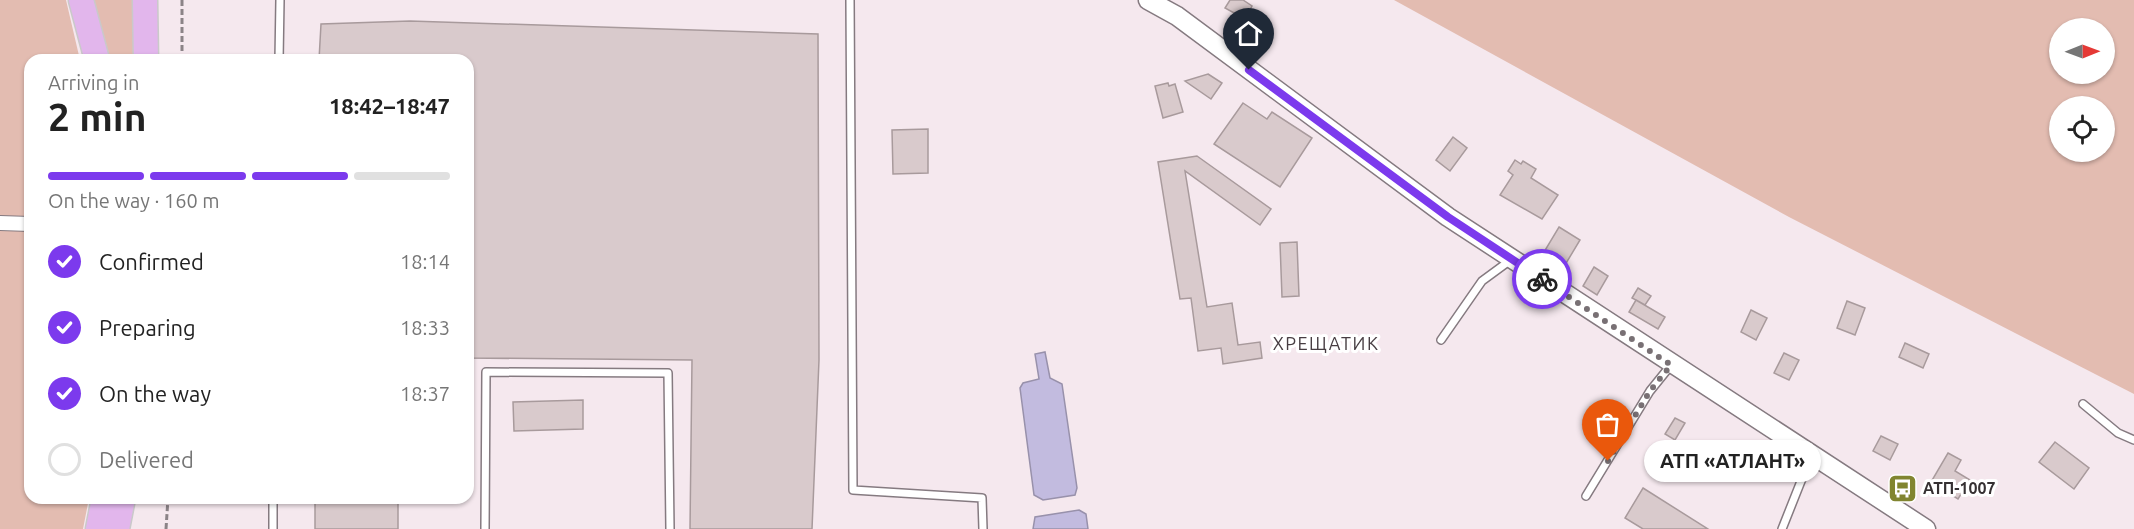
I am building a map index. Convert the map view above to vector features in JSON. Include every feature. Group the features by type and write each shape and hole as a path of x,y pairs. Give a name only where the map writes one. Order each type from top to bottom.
{"highway":[{"path":"81,0 95,54"},
{"path":"145,0 146,54"},
{"path":"98,529 103,504"},
{"path":"117,529 122,504"}],"street":[{"path":"1148,0 1176,16 1448,217 1904,518 1926,529"},
{"path":"0,223 24,224"}],"lane":[{"path":"279,54 280,0"},
{"path":"850,0 853,490 982,498 983,529"},
{"path":"1441,340 1482,280 1512,259"},
{"path":"1586,496 1650,391 1671,365"},
{"path":"485,529 486,372 668,374 670,529"},
{"path":"2083,404 2118,433 2134,440"},
{"path":"1782,529 1811,455"},
{"path":"273,504 273,529"}],"path":[{"path":"182,0 183,54"},
{"path":"166,529 168,504"}],"shaded area":[{"path":"0,0 66,0 79,54 24,54 24,504 88,504 83,529 0,529"},
{"path":"93,0 133,0 134,54 107,54"},
{"path":"1394,0 2134,0 2134,394 1789,217"},
{"path":"1045,352 1050,378 1062,384 1077,488 1075,495 1043,500 1034,495 1020,388 1023,383 1039,379 1035,354"},
{"path":"1079,510 1086,514 1088,529 1033,529 1035,517"}],"building":[{"path":"1230,0 1243,0 1252,6 1245,19 1225,8"},
{"path":"410,21 818,34 819,360 812,529 690,529 692,360 474,358 474,54 319,54 321,24"},
{"path":"1208,74 1222,83 1211,99 1185,81"},
{"path":"1168,83 1169,86 1175,84 1183,112 1163,118 1155,86"},
{"path":"1243,103 1267,119 1272,112 1312,138 1280,187 1214,144"},
{"path":"928,129 928,173 893,174 892,130"},
{"path":"1453,137 1467,148 1450,171 1436,160"},
{"path":"1197,156 1271,209 1260,225 1185,171 1207,307 1232,303 1238,345 1260,342 1262,358 1223,364 1221,348 1198,351 1191,298 1180,299 1158,162"},
{"path":"1515,160 1521,164 1523,161 1536,169 1531,178 1558,195 1542,219 1500,195 1513,175 1508,171"},
{"path":"1559,227 1580,240 1565,265 1544,252"},
{"path":"1297,242 1299,296 1282,297 1280,243"},
{"path":"1594,267 1608,276 1597,295 1583,286"},
{"path":"1638,288 1651,296 1645,305 1632,298"},
{"path":"1636,300 1665,317 1658,329 1629,312"},
{"path":"1847,301 1865,308 1855,335 1837,328"},
{"path":"1751,310 1767,318 1756,340 1741,332"},
{"path":"1905,343 1929,354 1923,368 1899,357"},
{"path":"1784,353 1799,360 1789,380 1774,373"},
{"path":"583,400 583,429 514,431 513,402"},
{"path":"1675,418 1685,423 1675,440 1665,434"},
{"path":"1881,436 1898,444 1890,460 1873,451"},
{"path":"2055,442 2089,468 2074,489 2039,462"},
{"path":"1948,453 1961,460 1955,471 1970,480 1958,499 1931,482"},
{"path":"1643,488 1708,529 1643,529 1625,518"},
{"path":"315,504 398,504 398,529 315,529"}],"way so far":[{"path":"1542,279 1671,365 1650,391 1608,461"}],"place":[{"name":"АТП «АТЛАНТ»","path":"1608,461"},
{"name":"АТП-1007","path":"1902,488"}],"district":[{"name":"ХРЕЩАТИК","path":"1326,343"}],"route":[{"path":"1249,70 1448,217 1542,279"}]}
